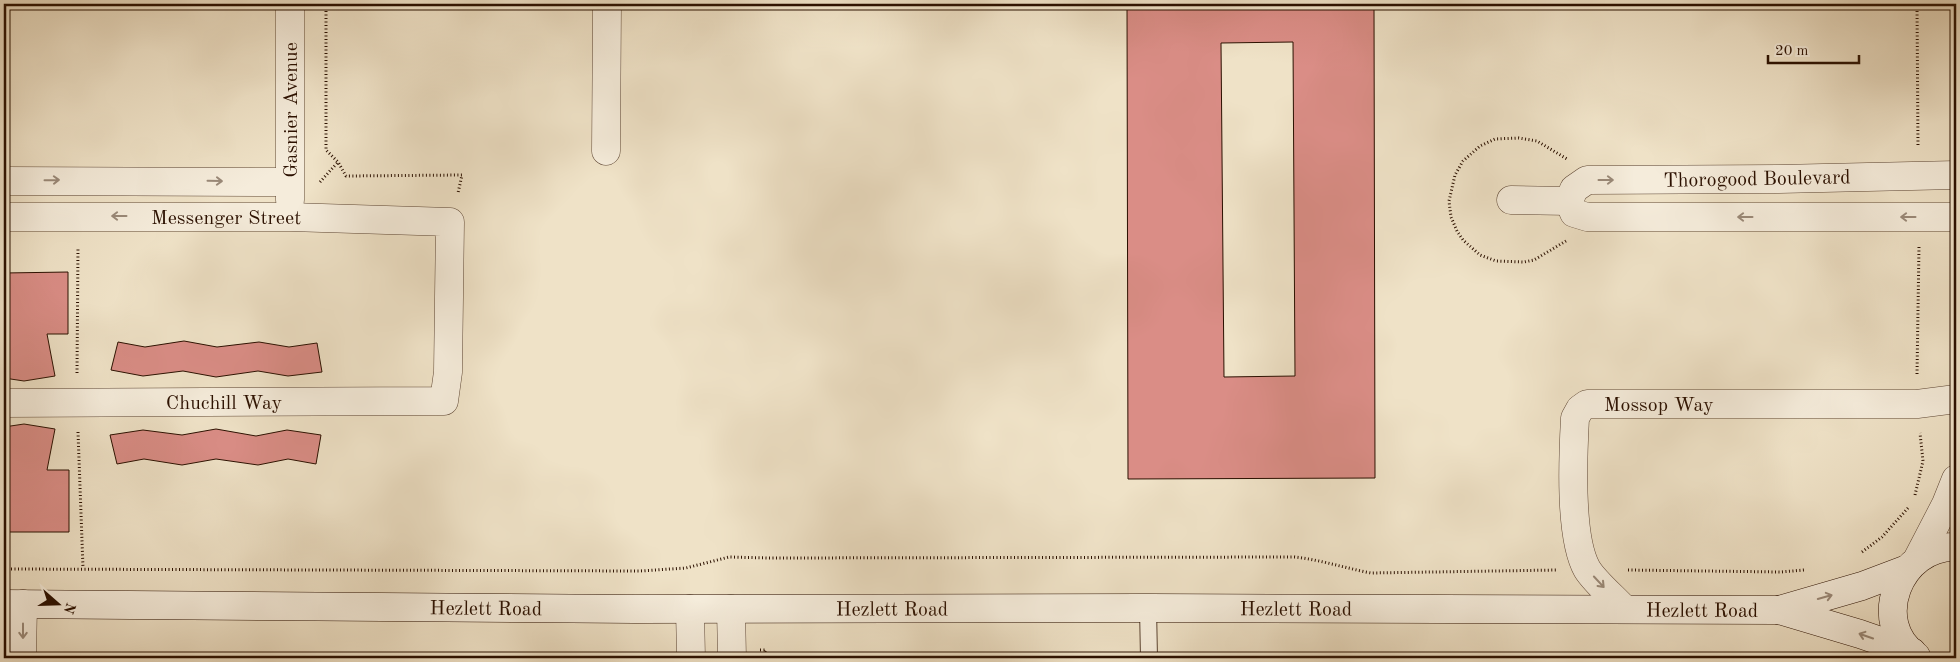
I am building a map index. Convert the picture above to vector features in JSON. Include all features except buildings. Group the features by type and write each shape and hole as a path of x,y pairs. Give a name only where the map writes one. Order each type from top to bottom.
{"street":[{"name":"Gasnier Avenue","path":"290,4 290,217"},
{"path":"606,4 606,151"},
{"name":"Thorogood Boulevard","path":"1956,175 1779,179 1587,180 1574,189 1569,201 1574,213 1587,217 1956,217"},
{"name":"Messenger Street","path":"4,181 289,182"},
{"path":"1512,200 1569,201"},
{"name":"Messenger Street","path":"4,216 290,217 450,222"},
{"name":"Chuchill Way","path":"4,403 444,401 448,372 450,222"},
{"name":"Mossop Way","path":"1584,561 1576,532 1574,428 1575,418 1580,409 1587,404 1917,404 1956,399"},
{"path":"1916,655 1902,641 1896,628 1894,597 1899,583 1946,504 1956,479"},
{"name":"Hezlett Road","path":"1779,610 1862,586 1912,564 1931,551 1946,546 1956,547"},
{"path":"1584,561 1624,608"},
{"path":"13,604 22,658"},
{"name":"Hezlett Road","path":"13,604 690,609 1624,608 1779,610 1860,634 1916,655"},
{"path":"690,609 691,658"},
{"path":"732,609 732,658"}],"lane":[{"path":"1148,608 1148,658"}],"path":[{"path":"326,4 326,150 338,162 346,176 462,176 450,222"},
{"path":"1917,4 1918,176"},
{"path":"1854,556 1862,553 1882,537 1899,520 1912,503 1919,483 1923,462 1917,404 1920,217"},
{"path":"4,569 640,571 686,568 729,557 1295,556 1320,560 1371,573 1584,561 1781,572 1807,570"}]}
